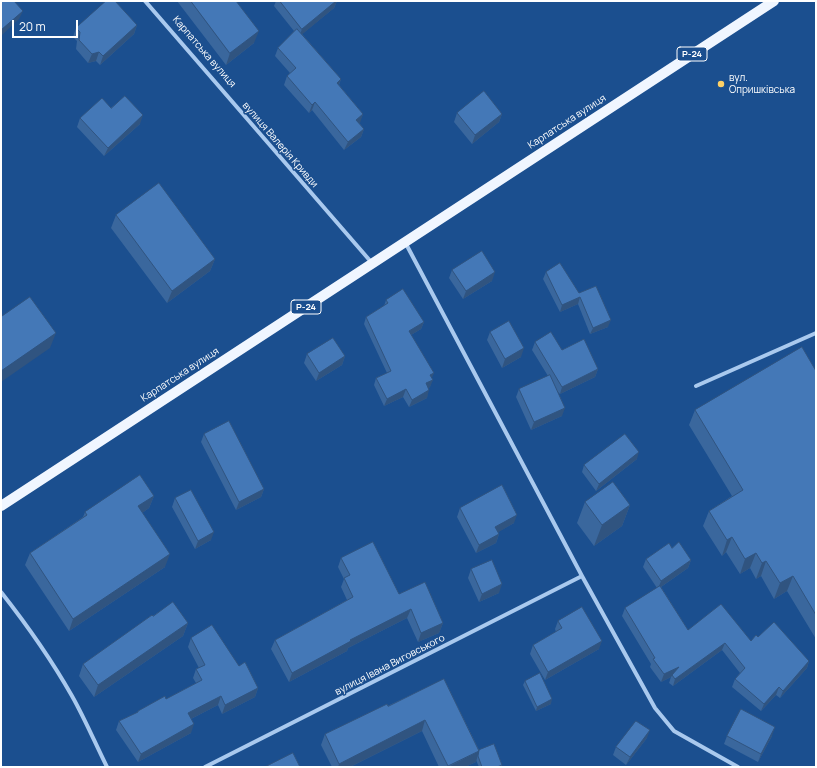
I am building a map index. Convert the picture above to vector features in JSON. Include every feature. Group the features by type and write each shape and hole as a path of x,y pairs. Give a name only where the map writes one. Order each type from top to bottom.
{"main road":[{"name":"Карпатська вулиця","path":"1,506 774,1"}],"street":[{"name":"вулиця Валерія Кривди","path":"145,1 372,263"},
{"path":"405,242 582,576 655,708 674,730 738,767"},
{"path":"696,386 816,333"},
{"name":"вулиця Івана Виговського","path":"205,767 582,576"},
{"path":"1,592 26,624 59,674 72,696 107,767"}],"building":[{"path":"1,1 14,1 23,11 1,30"},
{"path":"106,1 115,1 137,25 103,56 99,52 92,54 79,40 80,32 76,28"},
{"path":"191,1 236,1 259,31 230,53"},
{"path":"280,1 336,1 302,29"},
{"path":"297,29 341,79 337,83 363,114 356,120 364,129 348,142 315,102 312,105 287,76 296,68 278,48"},
{"path":"484,91 502,114 475,135 457,113"},
{"path":"125,96 143,115 108,148 80,118 102,98 111,108"},
{"path":"159,183 215,259 172,291 116,215"},
{"path":"482,251 495,272 466,291 452,270"},
{"path":"560,263 579,293 596,286 611,320 593,328 580,297 562,305 546,272"},
{"path":"403,289 424,322 409,331 434,373 430,375 433,380 426,383 429,390 412,400 406,389 387,399 376,378 391,371 366,317 388,303 386,300"},
{"path":"30,297 56,333 1,371 1,317"},
{"path":"509,321 524,348 505,359 490,332"},
{"path":"551,332 562,350 584,339 598,369 562,387 535,342"},
{"path":"333,338 345,356 319,373 307,354"},
{"path":"802,347 816,371 816,615 793,576 780,583 766,561 762,563 756,553 745,559 732,537 727,540 709,511 743,490 695,410"},
{"path":"550,375 565,408 534,422 519,389"},
{"path":"229,421 264,489 239,502 204,434"},
{"path":"625,434 639,452 599,484 584,465"},
{"path":"140,475 154,496 138,506 170,554 73,619 30,553 87,515 85,512"},
{"path":"613,482 630,505 602,525 585,502"},
{"path":"502,485 517,515 495,527 499,534 479,545 460,508"},
{"path":"191,490 214,532 198,541 175,498"},
{"path":"373,542 399,594 425,582 443,623 421,633 411,609 350,640 351,641 292,673 275,640 353,597 344,578 350,575 341,558"},
{"path":"679,542 691,560 661,581 646,559 669,543 672,548"},
{"path":"492,560 502,584 482,594 471,569"},
{"path":"660,586 688,630 721,604 751,641 756,635 758,637 774,622 809,661 783,691 779,687 764,704 735,679 745,668 725,643 675,679 672,675 679,667 664,674 653,659 655,658 625,608"},
{"path":"173,602 188,623 98,685 83,664 152,615 153,616"},
{"path":"582,607 602,641 548,672 533,645 562,628 558,621"},
{"path":"212,625 239,666 245,662 258,688 225,705 221,696 188,713 194,724 141,754 119,721 165,696 166,699 202,680 196,669 205,665 191,638"},
{"path":"540,673 552,699 537,707 525,681"},
{"path":"444,679 479,751 448,766 425,720 339,764 325,734 387,704 388,706"},
{"path":"741,709 775,727 761,754 727,736"},
{"path":"636,721 650,730 630,757 616,747"},
{"path":"494,744 502,765 497,767 482,767 478,756 479,750"},
{"path":"293,753 300,767 265,767"}],"place":[{"name":"вул. Опришківська","path":"721,84"}]}
